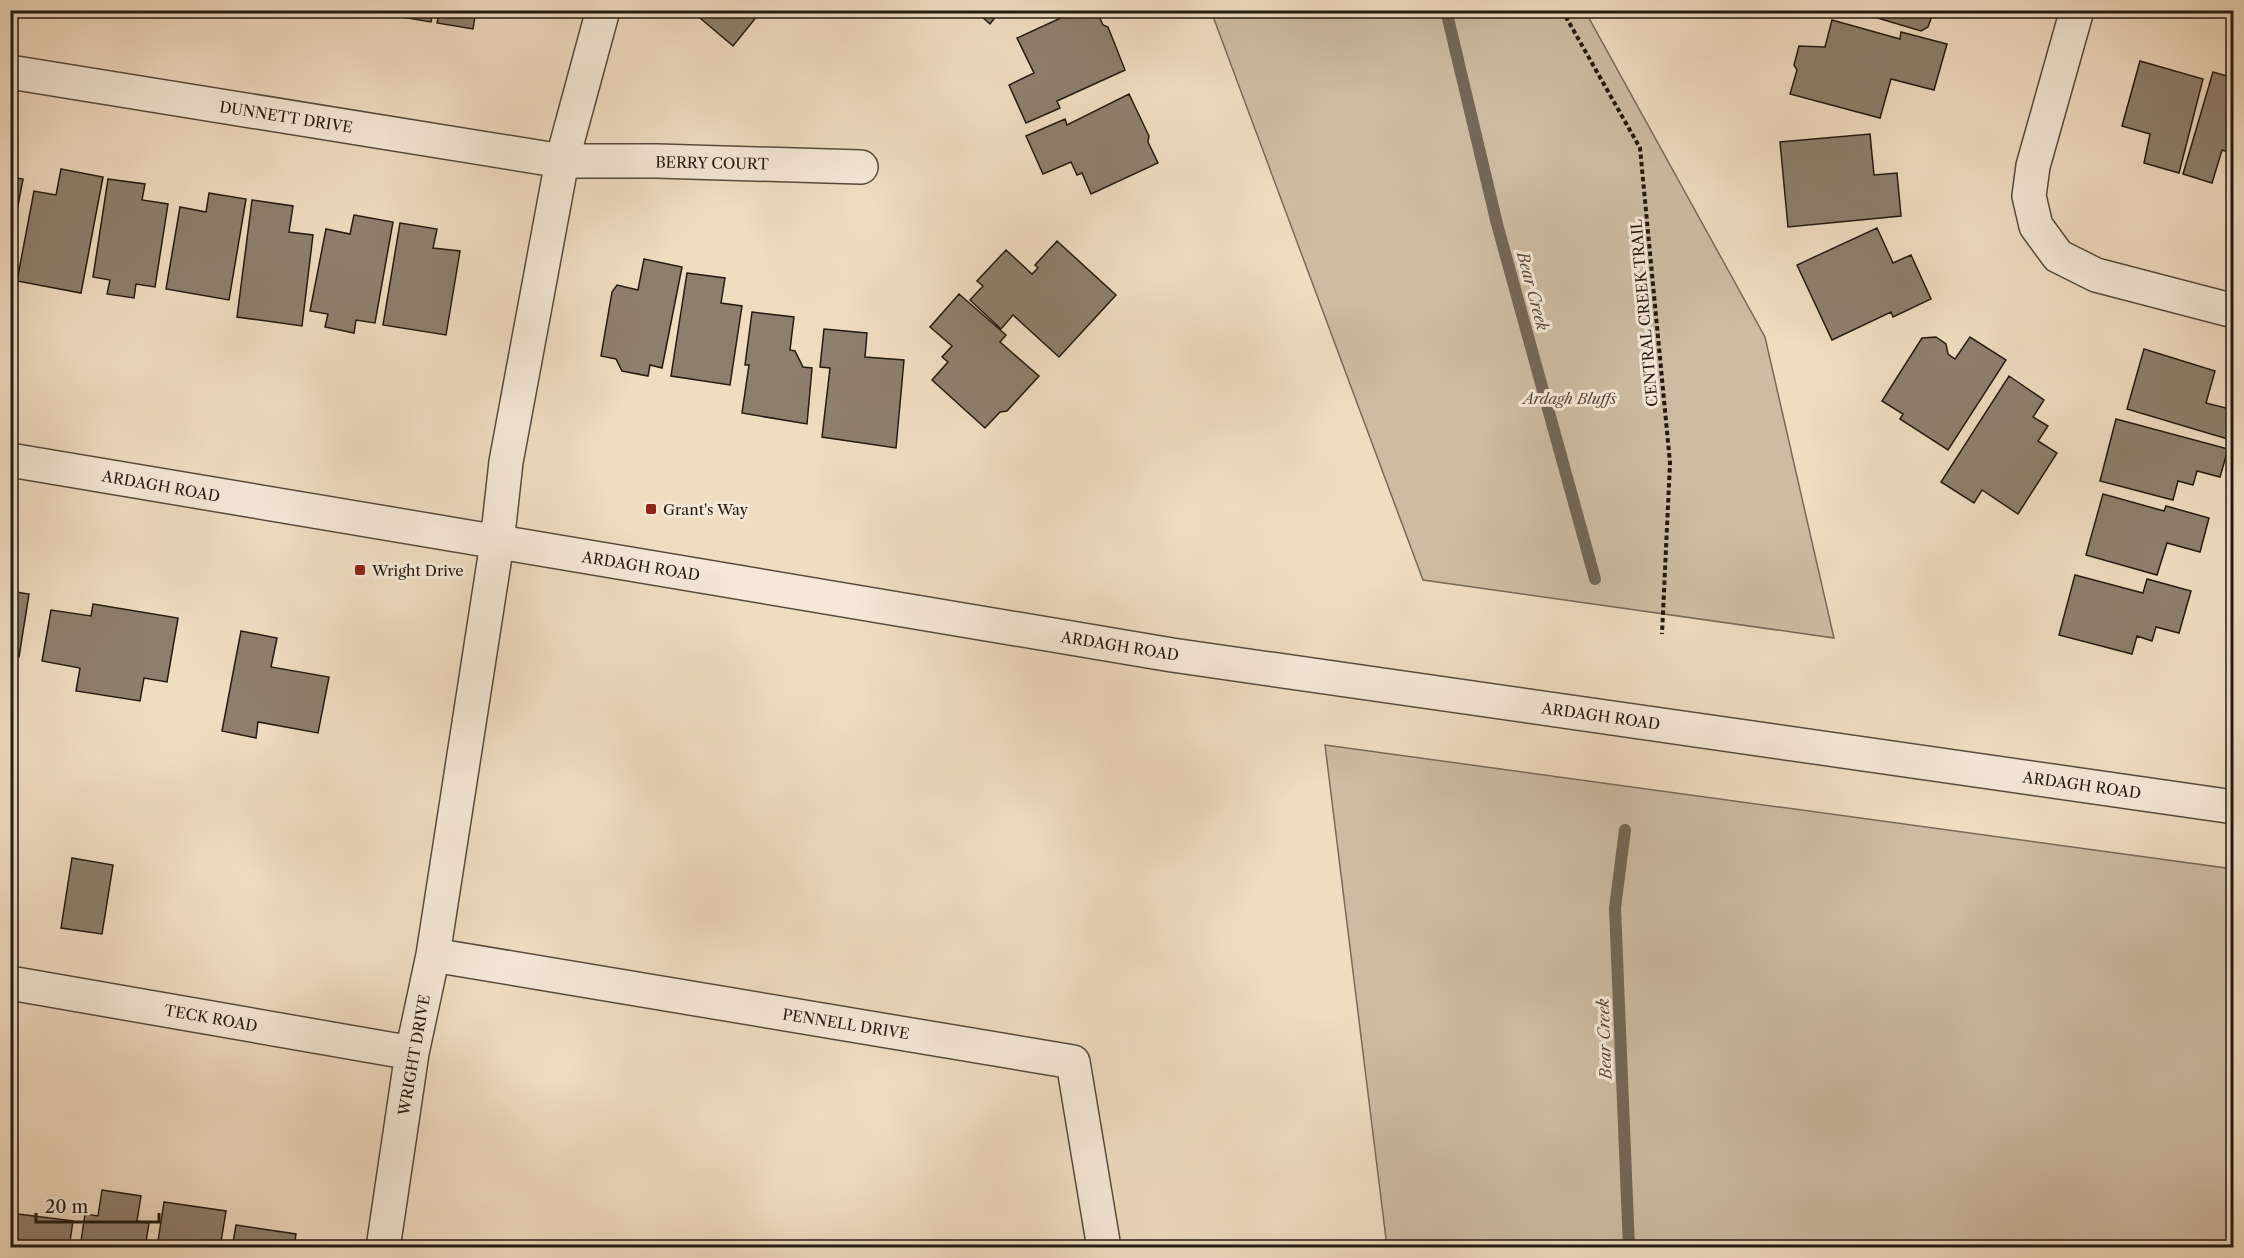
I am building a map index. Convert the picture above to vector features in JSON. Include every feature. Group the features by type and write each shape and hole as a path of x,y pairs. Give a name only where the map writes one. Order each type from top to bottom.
{"street":[{"path":"497,543 507,462 562,161 603,10"},
{"path":"2076,10 2033,166 2029,196 2036,226 2058,256 2096,275 2234,311"},
{"name":"DUNNETT DRIVE","path":"10,72 562,161"},
{"name":"BERRY COURT","path":"562,161 657,161 861,167"},
{"name":"ARDAGH ROAD","path":"10,460 1172,655 2234,807"},
{"name":"WRIGHT DRIVE","path":"382,1248 412,1053 433,956 497,543"},
{"name":"PENNELL DRIVE","path":"433,956 1073,1062 1104,1248"},
{"name":"TECK ROAD","path":"10,983 412,1053"}],"path":[{"name":"CENTRAL CREEK TRAIL","path":"1562,10 1640,148 1670,462 1662,634"}],"green space":[{"name":"Ardagh Bluffs","path":"1211,11 1585,11 1765,337 1834,638 1423,580"},
{"path":"1325,745 2233,869 2233,1247 1387,1247"}],"building":[{"path":"390,10 433,10 431,22 389,15"},
{"path":"440,10 476,10 473,29 437,23"},
{"path":"707,10 762,10 733,46 700,18"},
{"path":"974,10 1001,10 990,24"},
{"path":"1078,10 1096,10 1103,25 1108,27 1125,70 1057,101 1060,108 1026,123 1009,85 1034,73 1017,38"},
{"path":"1934,10 1928,27 1921,31 1854,11"},
{"path":"1832,20 1900,39 1901,32 1947,44 1934,90 1891,79 1880,118 1790,94 1797,70 1794,65 1799,46 1825,47"},
{"path":"2140,61 2203,79 2179,173 2144,163 2150,134 2122,126"},
{"path":"2213,72 2234,78 2234,154 2222,150 2212,183 2183,174"},
{"path":"1129,94 1149,136 1148,142 1158,163 1091,194 1082,173 1077,175 1071,162 1043,174 1026,136 1065,119 1067,125"},
{"path":"1870,134 1874,175 1897,173 1901,216 1788,227 1780,142"},
{"path":"61,169 103,177 81,293 17,281 34,191 56,195"},
{"path":"10,177 23,179 10,248"},
{"path":"108,179 145,184 142,200 168,204 155,287 136,284 134,298 107,294 110,280 93,277"},
{"path":"209,193 246,199 229,300 166,289 180,207 206,212"},
{"path":"252,200 293,206 289,232 313,235 302,326 237,317"},
{"path":"354,215 393,222 375,323 356,320 354,333 325,327 328,314 310,311 326,229 350,234"},
{"path":"400,223 437,229 433,248 460,251 446,335 383,325"},
{"path":"1877,228 1893,263 1911,255 1931,299 1893,317 1891,312 1832,340 1797,265"},
{"path":"1057,241 1116,295 1059,357 1013,315 1001,329 970,300 983,286 977,281 1006,250 1032,274 1038,268 1035,265"},
{"path":"644,259 682,267 662,368 650,365 648,376 622,371 616,359 601,356 612,292 617,285 638,290"},
{"path":"687,273 725,278 721,303 742,306 730,385 671,376"},
{"path":"959,294 1006,335 1000,342 1039,376 1007,411 1000,412 985,428 932,380 948,362 942,357 952,346 930,327"},
{"path":"752,312 794,317 790,350 795,351 803,367 812,368 807,424 742,413 749,365 745,365"},
{"path":"824,329 867,333 865,357 904,360 896,448 822,437 830,368 820,367"},
{"path":"1936,337 1946,344 1948,354 1955,359 1970,337 2006,360 1948,450 1900,419 1903,414 1882,401 1922,338"},
{"path":"2144,349 2215,371 2206,403 2234,410 2231,440 2127,409"},
{"path":"2009,376 2044,400 2033,417 2048,426 2038,441 2057,453 2018,514 1982,490 1974,503 1941,482"},
{"path":"2116,419 2228,449 2220,477 2197,471 2193,485 2178,481 2173,500 2100,481"},
{"path":"2103,494 2164,511 2166,506 2209,518 2200,552 2167,543 2157,575 2086,555"},
{"path":"2075,575 2143,593 2147,579 2191,591 2179,633 2156,627 2152,641 2137,636 2132,654 2059,635"},
{"path":"10,591 29,594 19,657 10,656"},
{"path":"93,604 178,618 167,682 144,678 140,701 76,691 80,668 42,661 51,610 91,616"},
{"path":"241,631 277,638 271,667 329,677 318,733 258,722 256,738 222,731"},
{"path":"72,858 113,865 102,934 61,928"},
{"path":"102,1190 141,1196 137,1221 149,1223 145,1248 80,1248 85,1214 98,1216"},
{"path":"164,1202 226,1211 220,1248 157,1248"},
{"path":"10,1213 73,1221 69,1248 10,1248"},
{"path":"236,1225 296,1234 294,1248 232,1248"}],"waterway":[{"name":"Bear Creek","path":"1446,10 1497,224 1595,579"},
{"name":"Bear Creek","path":"1625,830 1615,908 1629,1248"}],"place":[{"name":"Grant's Way","path":"651,509"},
{"name":"Wright Drive","path":"360,570"}]}
